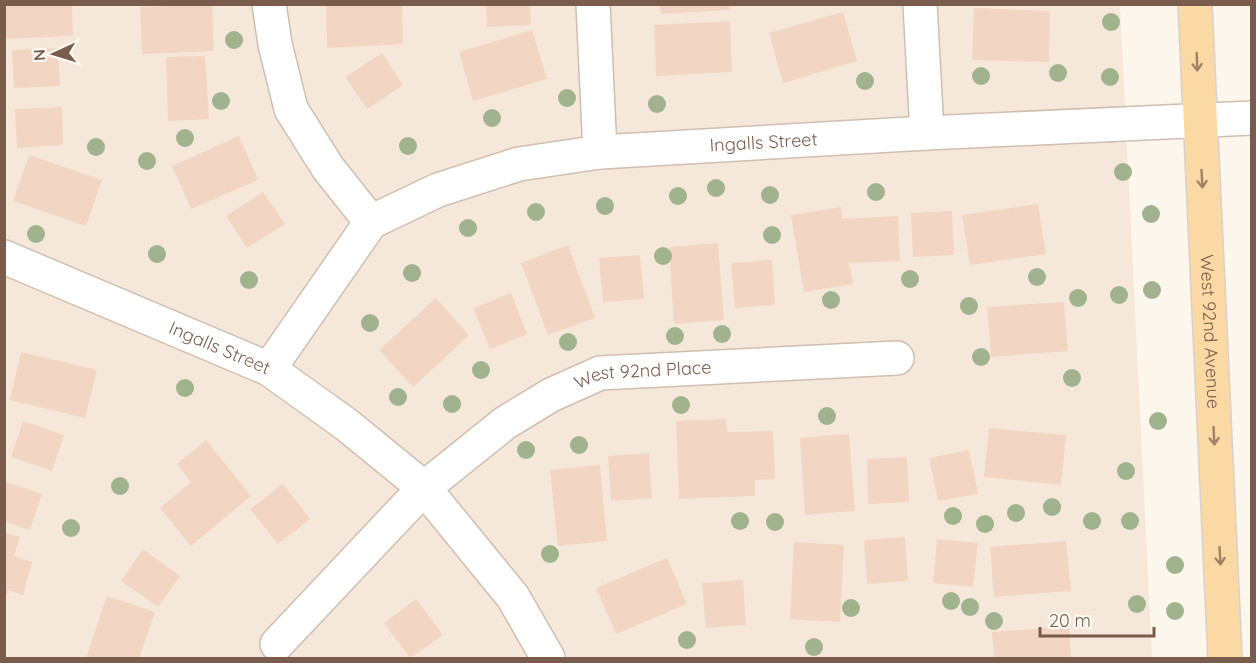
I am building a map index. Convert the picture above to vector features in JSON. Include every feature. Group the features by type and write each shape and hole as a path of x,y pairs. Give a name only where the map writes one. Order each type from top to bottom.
{"main road":[{"name":"West 92nd Avenue","path":"1195,4 1225,658"}],"street":[{"path":"269,4 275,44 291,109 328,168 371,222"},
{"path":"593,4 600,152"},
{"path":"920,4 927,133"},
{"name":"Ingalls Street","path":"4,256 269,369 371,222 438,190 519,164 600,152 927,133 1251,118"},
{"name":"West 92nd Place","path":"277,644 424,488 506,423 551,395 600,373 897,358"},
{"path":"269,369 348,425 424,488 513,597 548,658"}],"shaded area":[{"path":"4,5 1120,5 1152,658 5,658"}],"building":[{"path":"4,4 72,4 73,36 4,39"},
{"path":"212,4 214,51 142,54 140,7"},
{"path":"326,4 402,4 403,44 327,48"},
{"path":"660,4 729,4 729,10 661,14"},
{"path":"486,5 530,5 531,25 487,27"},
{"path":"974,8 1050,11 1049,62 972,60"},
{"path":"843,12 857,61 783,83 769,33"},
{"path":"730,21 732,72 656,76 654,25"},
{"path":"532,30 547,79 473,101 459,52"},
{"path":"58,48 60,86 14,88 12,50"},
{"path":"382,53 403,85 367,109 345,77"},
{"path":"205,56 209,119 168,121 166,57"},
{"path":"62,107 63,145 17,148 15,109"},
{"path":"239,136 258,180 191,209 172,166"},
{"path":"29,155 102,180 86,226 13,201"},
{"path":"263,192 285,224 247,248 226,216"},
{"path":"1038,204 1046,254 970,265 962,215"},
{"path":"841,207 842,219 898,216 900,261 849,263 853,284 804,292 791,215"},
{"path":"952,211 954,255 913,257 911,213"},
{"path":"718,243 724,320 674,324 669,247"},
{"path":"568,245 595,318 548,335 521,263"},
{"path":"640,255 644,299 603,302 599,258"},
{"path":"772,260 775,305 735,308 731,263"},
{"path":"511,293 527,334 490,349 473,308"},
{"path":"436,298 469,335 413,387 379,350"},
{"path":"1064,302 1068,351 991,357 987,307"},
{"path":"21,352 97,370 85,418 10,400"},
{"path":"726,419 727,432 773,431 775,479 755,480 755,496 679,499 676,421"},
{"path":"23,421 64,435 52,471 11,457"},
{"path":"989,428 1066,435 1061,485 984,477"},
{"path":"849,434 855,511 805,515 800,438"},
{"path":"206,440 251,496 191,546 160,508 191,482 177,464"},
{"path":"969,450 978,494 938,501 929,458"},
{"path":"649,453 652,498 611,501 608,456"},
{"path":"907,457 909,502 868,504 867,459"},
{"path":"600,465 607,541 558,546 550,470"},
{"path":"4,481 42,494 30,530 4,521"},
{"path":"283,484 310,519 278,544 250,509"},
{"path":"4,532 20,537 14,556 32,562 23,595 8,590 5,601"},
{"path":"905,537 908,581 867,584 864,540"},
{"path":"937,539 978,543 973,587 933,583"},
{"path":"1066,541 1071,591 994,597 990,547"},
{"path":"794,542 844,545 840,622 790,619"},
{"path":"143,549 180,576 158,607 121,581"},
{"path":"667,558 687,604 616,634 596,588"},
{"path":"743,580 746,625 706,628 702,583"},
{"path":"107,596 155,612 139,658 86,658"},
{"path":"416,599 443,635 410,658 384,623"},
{"path":"1069,626 1071,658 994,658 992,632"}]}
